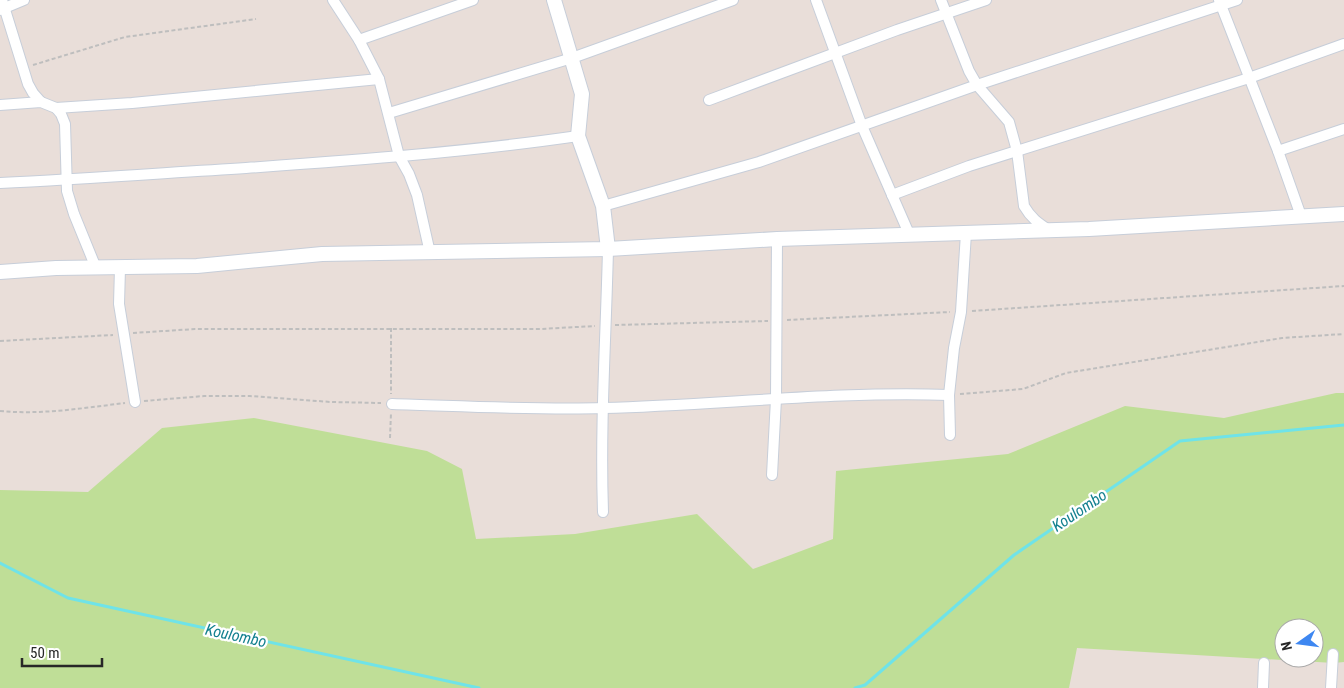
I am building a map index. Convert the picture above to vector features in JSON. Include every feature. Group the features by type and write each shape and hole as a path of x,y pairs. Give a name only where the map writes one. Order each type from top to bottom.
{"street":[{"path":"24,0 2,6 33,93 41,102 56,108 132,103 379,79"},
{"path":"333,0 359,40 379,79 398,156 409,174 417,195 430,253"},
{"path":"359,40 473,0"},
{"path":"554,0 582,94 578,136 603,206 608,249 603,408 603,512"},
{"path":"388,113 572,58 733,0"},
{"path":"816,0 862,126 910,236"},
{"path":"941,0 977,84 1009,122 1017,151 1024,206 1035,221 1049,230"},
{"path":"710,100 897,30 986,0"},
{"path":"603,206 759,162 977,84 1221,3 1237,0"},
{"path":"1221,3 1301,216"},
{"path":"892,195 969,166 1249,78 1344,44"},
{"path":"0,106 41,102"},
{"path":"56,108 65,124 66,180 72,207 96,268"},
{"path":"1278,151 1344,129"},
{"path":"0,183 336,162 505,146 578,136"},
{"path":"0,272 56,268 197,266 322,254 608,249 777,239 910,236 1241,221 1344,214"},
{"path":"950,436 949,395 954,348 961,312 966,233"},
{"path":"772,475 776,398 777,239"},
{"path":"120,268 118,304 135,402"},
{"path":"392,404 504,408 603,408 701,404 776,398 896,394 949,395"},
{"path":"1331,688 1333,654"},
{"path":"1263,688 1264,663"}],"path":[{"path":"24,68 125,37 256,19"},
{"path":"0,340 195,329 541,329 606,325 776,321 961,312 1344,286"},
{"path":"390,438 392,404 391,328"},
{"path":"949,395 1023,389 1066,373 1282,338 1344,334"},
{"path":"0,411 35,412 64,410 204,396 250,396 392,404"}],"green space":[{"path":"1336,393 1344,393 1344,662 1324,662 1324,618 1274,618 1274,659 1077,648 1069,688 0,688 0,490 88,492 162,428 254,418 427,451 462,469 476,539 575,534 697,514 753,569 833,539 836,471 1008,454 1125,406 1224,418"}],"waterway":[{"name":"Koulombo","path":"855,688 865,685 1014,555 1180,441 1344,425"},
{"name":"Koulombo","path":"0,563 68,598 479,688"}]}
